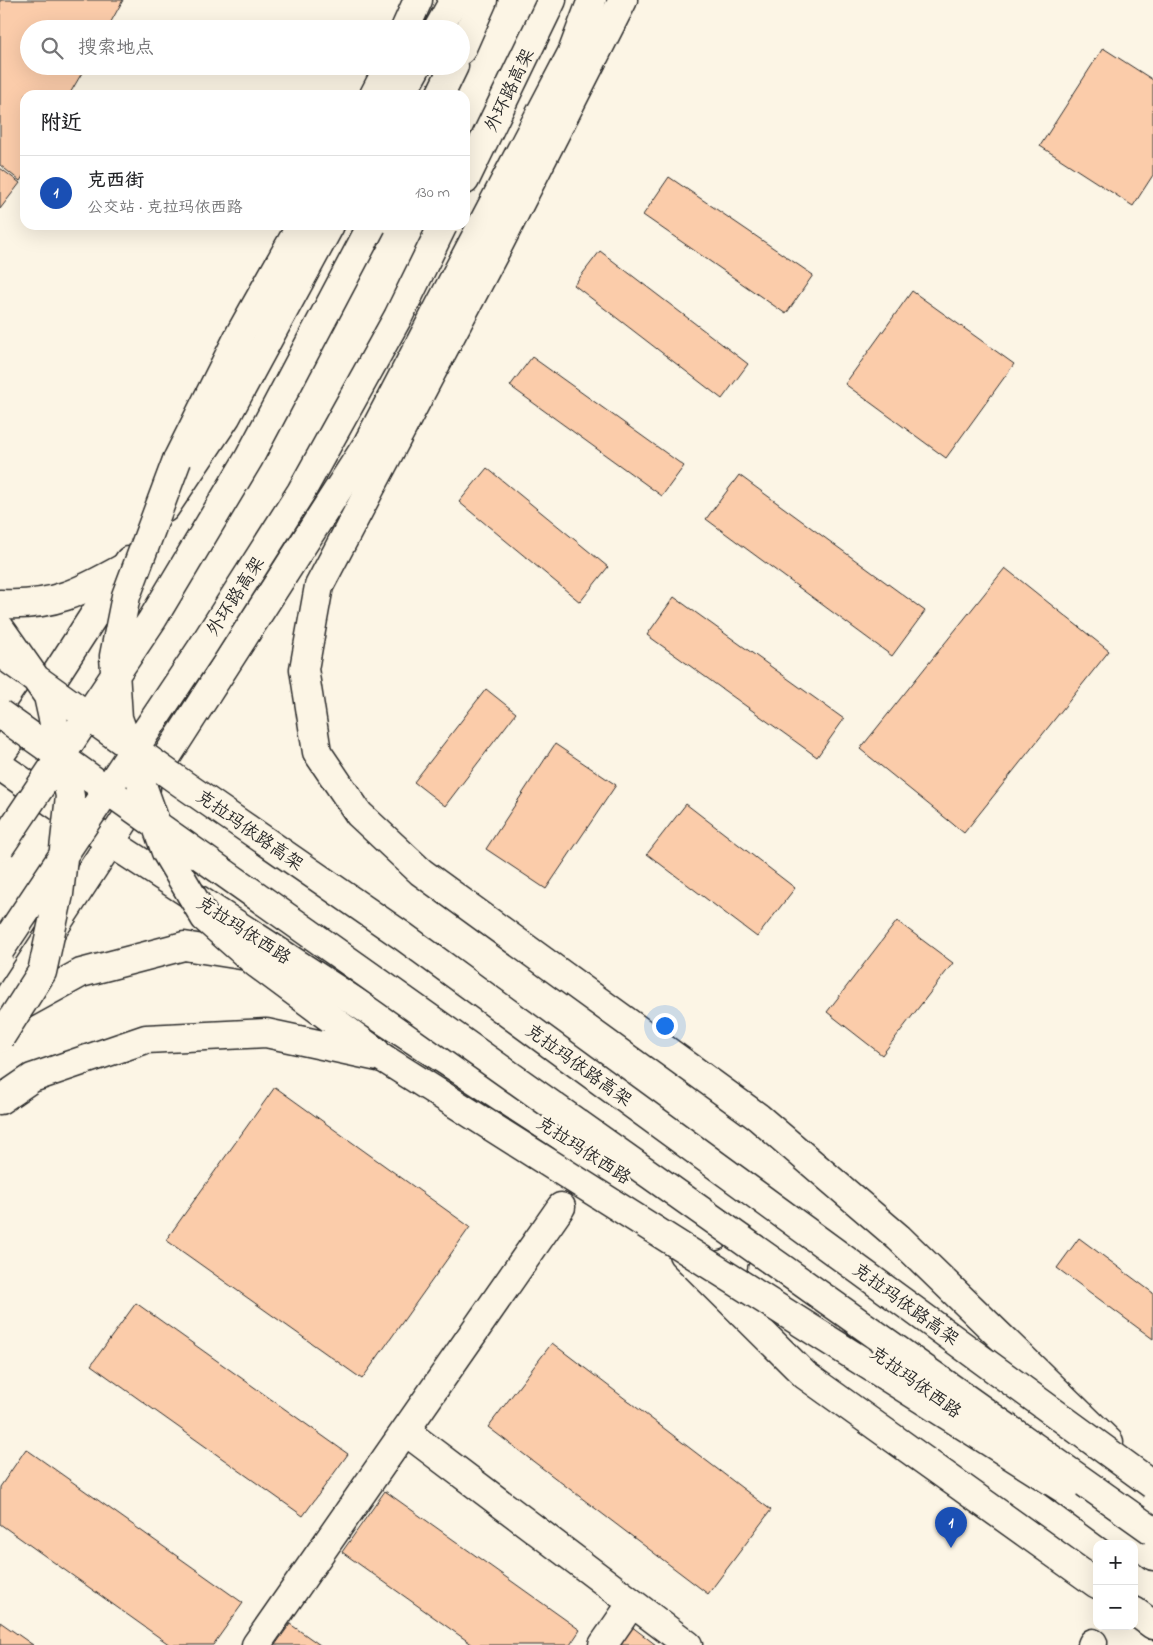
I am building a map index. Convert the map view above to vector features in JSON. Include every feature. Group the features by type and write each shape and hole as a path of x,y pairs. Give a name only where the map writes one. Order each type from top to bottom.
{"main road":[{"path":"410,20 418,0"},
{"path":"443,20 454,0"},
{"path":"470,30 483,0"},
{"name":"外环路高架","path":"470,170 552,0"},
{"path":"0,1010 164,761 368,443 572,53 592,0"},
{"path":"623,0 498,246 319,586 304,669 317,752 360,814 421,872 766,1123 899,1238 1152,1487"},
{"path":"377,90 384,75"},
{"path":"404,90 412,75"},
{"path":"442,90 450,75"},
{"path":"298,230 241,332 177,460 126,596 114,656 118,718 166,852 205,918 256,963 383,1058 872,1369 1153,1544"},
{"path":"0,755 51,682 125,567 226,417 327,230"},
{"path":"0,847 152,620 249,458 369,230"},
{"name":"外环路高架","path":"0,950 201,649 301,492 398,318 441,230"},
{"path":"0,604 22,605 50,601 82,591 125,567"},
{"path":"0,628 48,696 70,796 59,894 42,972 0,1038"},
{"path":"0,646 164,761 1003,1387 1152,1487"},
{"name":"克拉玛依路高架","path":"0,653 180,782 412,942 1152,1487"},
{"path":"0,714 1153,1531"},
{"name":"克拉玛依西路","path":"0,766 110,842 713,1234 1153,1556"},
{"path":"0,1017 81,973 184,946 297,964"},
{"path":"0,1100 32,1078 146,1039 266,1033 383,1058"},
{"path":"564,1138 805,1375 1093,1581"},
{"path":"256,1645 561,1207"},
{"path":"405,1430 688,1645"},
{"path":"604,1645 632,1603"},
{"path":"1138,1614 1153,1625"}],"building":[{"path":"0,0 123,0 112,20 20,20 20,75 81,75 72,90 20,90 20,181 0,165"},
{"path":"1103,48 1153,80 1153,175 1133,206 1040,146"},
{"path":"0,168 20,183 0,209"},
{"path":"669,177 813,275 786,314 643,215"},
{"path":"600,251 748,364 722,399 574,285"},
{"path":"912,291 1014,364 946,458 845,384"},
{"path":"532,357 684,466 662,496 510,386"},
{"path":"487,468 608,567 580,602 459,502"},
{"path":"739,475 925,611 892,656 706,519"},
{"path":"1005,568 1109,651 964,833 860,749"},
{"path":"674,597 844,719 817,757 647,635"},
{"path":"486,689 516,713 445,806 414,782"},
{"path":"555,744 616,785 546,889 486,849"},
{"path":"686,804 795,888 757,937 647,854"},
{"path":"897,921 953,963 882,1055 827,1012"},
{"path":"275,1087 470,1227 362,1379 166,1240"},
{"path":"1079,1238 1153,1293 1153,1339 1057,1268"},
{"path":"136,1303 348,1454 303,1516 91,1365"},
{"path":"552,1343 771,1510 708,1594 488,1427"},
{"path":"26,1449 243,1603 213,1645 170,1645 0,1524 0,1487"},
{"path":"385,1491 580,1630 570,1645 473,1645 342,1552"},
{"path":"0,1622 33,1645 0,1645"},
{"path":"290,1624 320,1645 275,1645"},
{"path":"631,1626 656,1645 617,1645"}],"place":[{"name":"克西街","path":"951,1548"}]}
